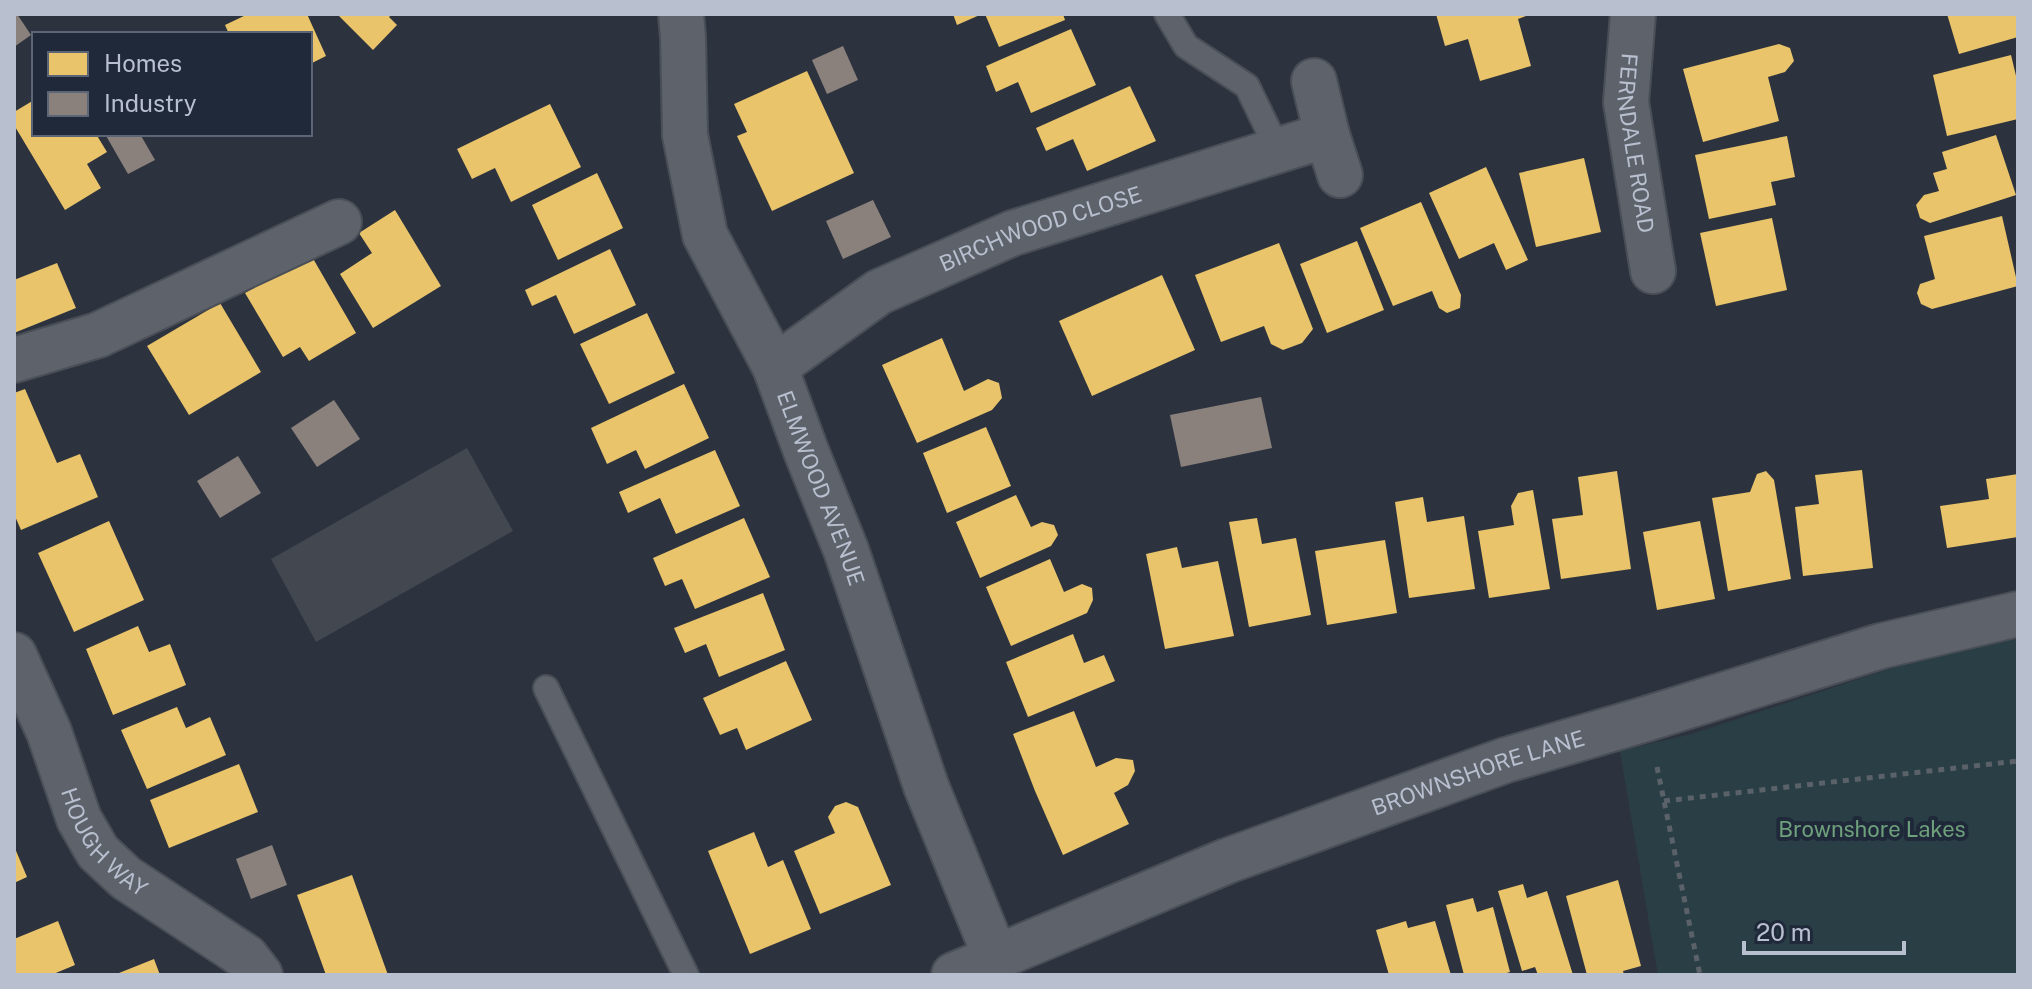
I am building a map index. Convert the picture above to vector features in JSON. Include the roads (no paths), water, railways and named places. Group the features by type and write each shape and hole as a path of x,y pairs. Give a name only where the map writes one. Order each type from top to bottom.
{"street":[{"name":"ELMWOOD AVENUE","path":"681,14 685,135 705,235 775,367 846,550 926,786 996,958"},
{"name":"FERNDALE ROAD","path":"1633,14 1626,102 1653,271"},
{"name":"BIRCHWOOD CLOSE","path":"775,367 879,292 1013,233 1278,150 1334,155 1314,81"},
{"path":"14,360 98,335 339,222"},
{"name":"BROWNSHORE LANE","path":"954,975 1242,855 1506,760 1881,646 2018,614"},
{"name":"HOUGH WAY","path":"14,655 49,732 79,819 98,852 126,878 246,957 260,975"}],"lane":[{"path":"1167,14 1186,46 1247,86 1278,150"},
{"path":"546,688 686,975"}],"park label":[{"name":"Brownshore Lakes","path":"1872,829"}]}
